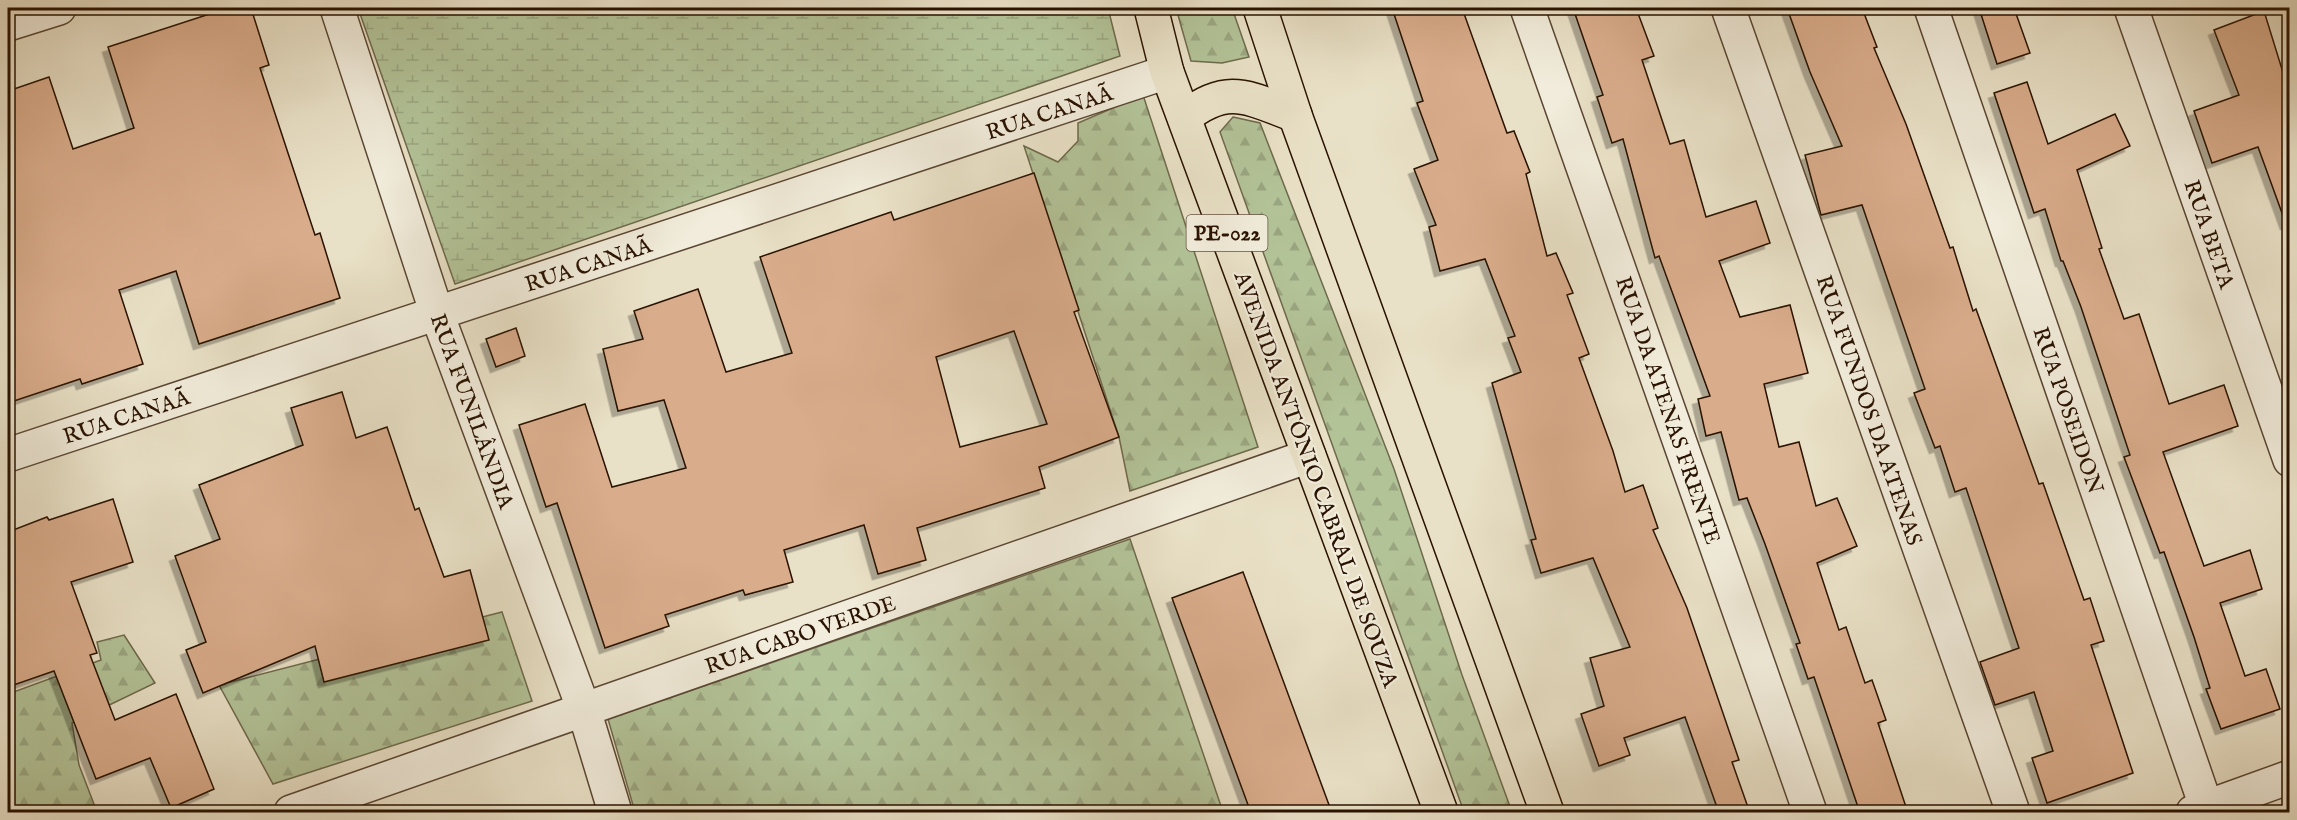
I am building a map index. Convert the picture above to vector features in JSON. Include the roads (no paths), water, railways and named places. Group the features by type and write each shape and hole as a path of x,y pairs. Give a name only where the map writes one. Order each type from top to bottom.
{"main road":[{"name":"AVENIDA ANTÔNIO CABRAL DE SOUZA","path":"1151,8 1167,72 1441,813"},
{"path":"1260,8 1295,115 1547,813"},
{"path":"1185,117 1201,104 1215,97 1226,96 1250,99 1295,115"}],"street":[{"path":"8,24 59,8"},
{"name":"RUA FUNILÂNDIA","path":"337,8 437,314 584,710 615,813"},
{"name":"RUA DA ATENAS FRENTE","path":"1527,8 1810,813"},
{"name":"RUA FUNDOS DA ATENAS","path":"1728,8 2013,813"},
{"name":"RUA POSEIDON","path":"1931,8 2202,811"},
{"name":"RUA BETA","path":"2131,8 2289,460"},
{"name":"RUA CANAÃ","path":"8,455 1167,72"},
{"name":"RUA CABO VERDE","path":"291,813 1309,456"},
{"path":"2202,811 2289,777"}]}
